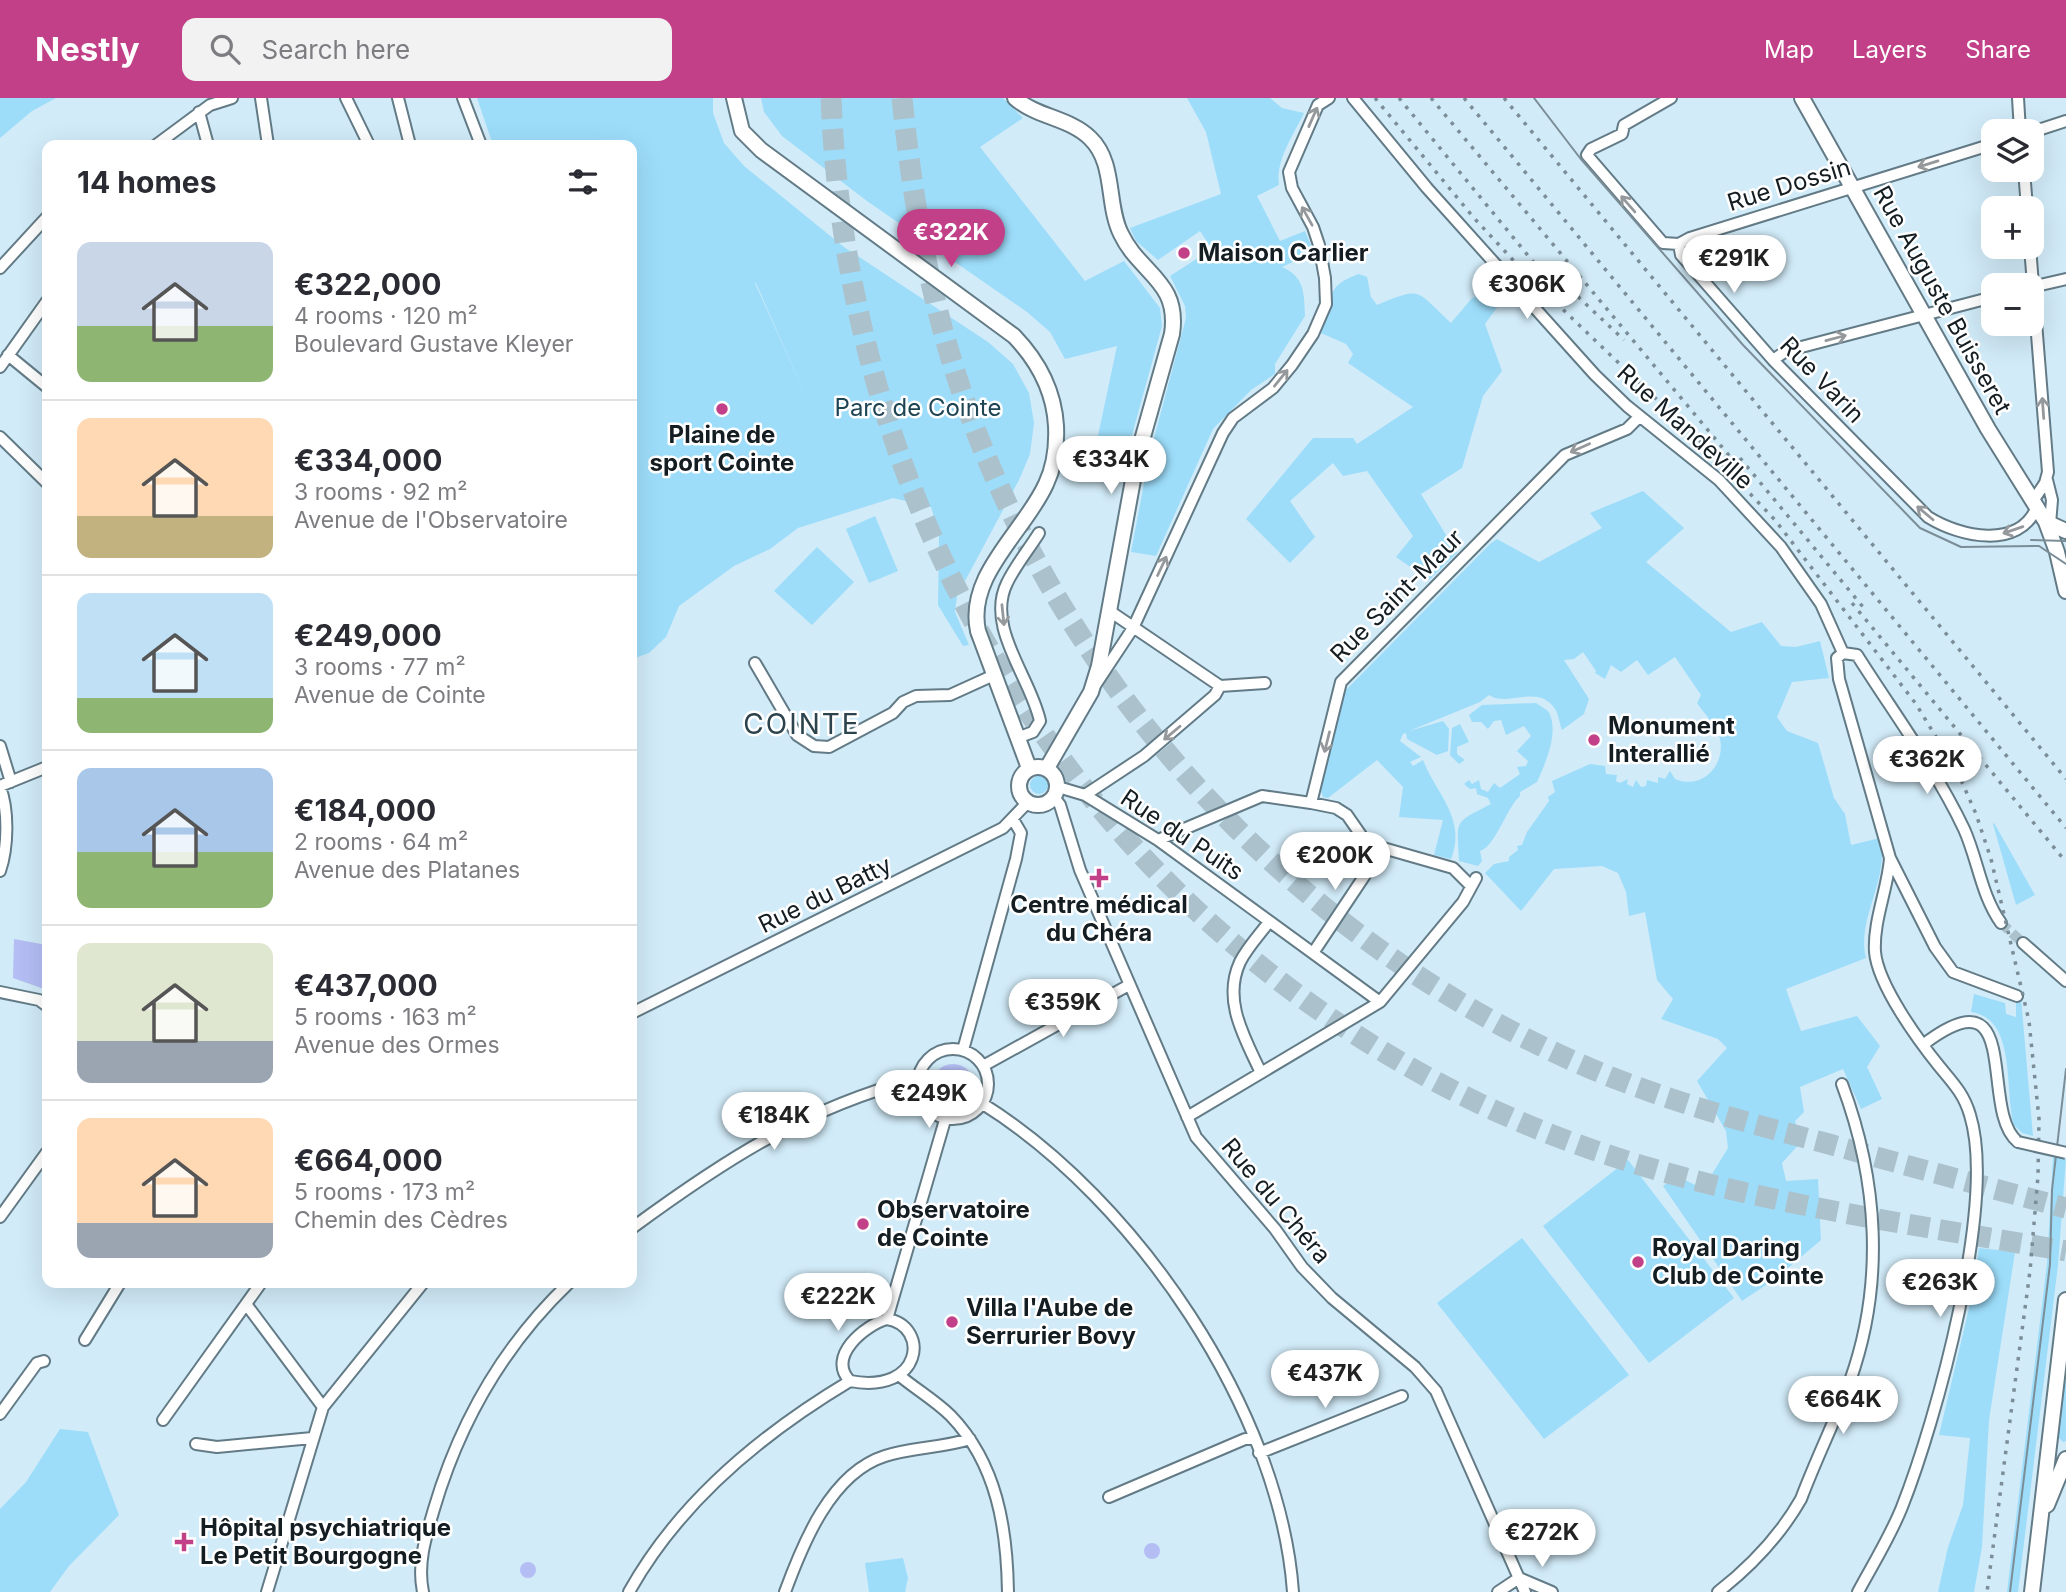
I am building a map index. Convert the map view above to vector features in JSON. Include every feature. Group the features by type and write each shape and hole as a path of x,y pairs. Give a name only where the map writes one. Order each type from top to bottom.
{"street":[{"path":"163,140 199,112 219,101 232,98"},
{"path":"261,98 267,140"},
{"path":"346,98 367,140"},
{"path":"398,98 409,140"},
{"path":"463,98 479,140"},
{"path":"734,98 742,131 761,150 1014,336 1029,351 1045,378 1055,412 1057,445 1052,469 1040,496 989,573 976,601 975,620 1029,768"},
{"path":"1015,98 1079,130 1098,146 1107,167 1119,231 1132,252 1163,285 1172,303 1172,334 1137,458 1111,612 1091,692"},
{"path":"1047,768 1091,692 1118,655 1133,628 1223,433 1233,418 1273,388 1292,365 1322,316 1326,293 1323,263 1313,227 1292,188 1289,172 1318,105 1329,98"},
{"name":"Rue Mandeville","path":"1353,98 1427,188 1595,375 1639,416 1719,480 1781,547 1821,604 1843,653 1857,655 1951,804 1970,844 1988,900 2001,923"},
{"path":"1671,98 1624,125 1622,134 1591,149 1589,158 1663,243 1679,244"},
{"name":"Rue Auguste Buisseret","path":"1802,98 2048,523 2066,591"},
{"path":"2018,98 2020,119"},
{"path":"199,112 207,140"},
{"path":"2044,128 2066,121"},
{"name":"Rue Dossin","path":"1679,244 1701,234 1981,148"},
{"path":"0,268 42,222"},
{"name":"Rue Varin","path":"1679,244 1681,255 1773,360 1919,509 1937,523 1964,534 2007,533 2029,523 2047,480"},
{"path":"2044,284 2066,279"},
{"path":"1773,360 1786,351 1981,300"},
{"path":"0,367 42,311"},
{"path":"2037,336 2047,480 2052,500 2048,523 2066,531"},
{"path":"8,355 42,383"},
{"name":"Rue Saint-Maur","path":"1311,803 1341,682 1565,455 1621,433 1639,416"},
{"path":"0,437 42,478"},
{"path":"1017,738 1033,732 1040,721 1005,630 1001,611 1007,583 1039,533"},
{"path":"989,573 1007,583"},
{"path":"1111,612 1220,686 1265,683"},
{"path":"1843,653 1837,658 1839,679 1891,858 1948,967 1968,980 2017,996"},
{"path":"755,663 797,735 814,746 829,747 893,713 903,702 916,696 950,695 994,675"},
{"path":"1084,795 1144,756 1215,695 1220,686"},
{"path":"0,746 5,844 0,871"},
{"path":"1029,768 1047,768 1056,777 1056,792 1043,804 1028,802 1021,795 1018,783 1029,768"},
{"path":"4,785 42,769"},
{"name":"Rue du Puits","path":"1056,792 1084,795 1158,840 1380,1002"},
{"name":"Rue du Chéra","path":"1056,792 1080,870 1187,1117 1209,1155 1251,1200 1302,1268 1332,1298 1415,1367 1436,1391 1525,1592"},
{"path":"1158,840 1262,796 1336,808 1347,815 1363,838 1382,848 1453,868 1474,882 1463,902 1380,1002 1187,1117"},
{"name":"Rue du Batty","path":"637,1011 948,857 1013,821 1028,802"},
{"path":"963,1050 1016,859 1021,833 1013,821"},
{"path":"1313,953 1382,848"},
{"path":"1858,1592 1888,1538 1919,1459 1949,1352 1974,1217 1978,1161 1970,1113 1958,1086 1901,1011 1877,962 1875,946 1891,858"},
{"path":"1261,1073 1236,1012 1233,982 1240,961 1269,922"},
{"path":"2023,943 2066,982"},
{"path":"984,1066 1129,985"},
{"path":"0,992 42,1002"},
{"path":"1924,1044 1945,1029 1961,1024 1976,1025 1988,1032 1993,1044 2003,1119 2010,1135 2018,1142 2066,1153"},
{"path":"963,1050 984,1066 988,1085 983,1104 967,1117 945,1119 926,1109 920,1100 918,1078 921,1068 937,1052 963,1050"},
{"path":"637,1224 718,1165 788,1126 877,1090 918,1078"},
{"path":"1718,1592 1743,1571 1793,1515 1856,1359 1871,1285 1875,1244 1872,1202 1859,1128 1842,1084"},
{"path":"983,1104 1039,1145 1116,1217 1191,1317 1214,1356 1254,1439 1282,1523 1293,1592"},
{"path":"887,1319 945,1119"},
{"path":"0,1217 42,1159"},
{"path":"85,1340 117,1288"},
{"path":"163,1420 257,1288"},
{"path":"267,1592 323,1408 419,1288"},
{"path":"423,1592 421,1552 444,1475 461,1434 502,1358 536,1315 564,1288"},
{"path":"2032,1592 2066,1300"},
{"path":"246,1304 323,1408"},
{"path":"629,1592 653,1552 679,1521 770,1433 850,1381 878,1383 900,1376 912,1362 912,1342 901,1324 887,1319 863,1331 849,1345 844,1364 850,1381"},
{"path":"0,1414 37,1363 44,1361"},
{"path":"900,1376 950,1415 970,1439 988,1471 1006,1542 1008,1592"},
{"path":"1259,1453 1402,1396"},
{"path":"2050,1426 2054,1445 2066,1451"},
{"path":"195,1444 217,1447 312,1438"},
{"path":"785,1592 822,1512 856,1472 869,1462 892,1454 950,1446 970,1439"},
{"path":"1109,1497 1245,1439 1254,1439"},
{"path":"2040,1526 2066,1459"},
{"path":"1498,1592 1519,1578 1552,1592"}],"green space":[{"path":"0,98 56,98 32,111 0,138"},
{"name":"Parc de Cointe","path":"477,98 713,98 713,113 724,143 744,166 844,247 988,342 1013,364 1029,393 1034,423 1030,454 1019,480 957,596 955,612 969,645 963,646 938,605 939,533 931,507 893,498 798,528 770,549 734,566 679,606 666,637 649,653 637,657 637,140 491,140","holes":["755,283 756,283 807,399"]},
{"path":"761,98 1003,98 1023,118 980,147 1085,281 1124,261 1160,308 1162,326 1126,457 1095,450 1117,346 1065,359 1050,332 1027,312 867,201 782,136 764,112"},
{"path":"1187,98 1270,98 1282,108 1304,113 1283,157 1279,185 1257,196 1280,241 1305,231 1314,252 1282,267 1295,276 1302,287 1305,316 1275,364 1275,374 1251,390 1213,429 1156,556 1131,552 1149,457 1186,318 1185,306 1170,276 1212,249 1200,231 1158,260 1136,241 1130,228 1221,194 1206,132"},
{"path":"1359,274 1367,277 1371,297 1377,305 1403,295 1418,294 1451,323 1472,298 1500,287 1504,298 1485,324 1502,371 1483,396 1462,468 1421,494 1457,553 1429,580 1396,557 1413,536 1367,471 1343,476 1333,463 1290,501 1315,537 1290,563 1246,519 1313,438 1353,438 1357,444 1413,407 1348,363 1353,354 1346,344 1321,333 1334,290 1339,284"},
{"path":"1643,491 1684,528 1646,562 1731,632 1762,622 1781,646 1796,647 1820,641 1829,678 1792,682 1777,717 1787,731 1818,743 1834,798 1845,814 1851,845 1880,838 1882,854 1881,869 1865,928 1866,958 1786,989 1801,1031 1857,1016 1880,1046 1867,1067 1882,1099 1861,1109 1843,1069 1800,1087 1804,1112 1795,1121 1801,1142 1782,1163 1786,1181 1818,1179 1821,1240 1775,1279 1742,1301 1663,1186 1677,1176 1703,1189 1728,1148 1726,1131 1697,1081 1727,1048 1718,1039 1661,1019 1673,999 1657,980 1645,912 1629,916 1626,892 1618,873 1602,866 1554,869 1521,911 1485,873 1494,864 1509,861 1509,857 1518,850 1517,846 1522,845 1527,832 1549,801 1548,797 1555,792 1552,781 1590,764 1605,766 1606,774 1617,775 1616,781 1620,783 1628,779 1627,784 1633,787 1636,780 1641,787 1646,786 1647,780 1658,783 1658,777 1665,779 1670,771 1675,779 1685,782 1704,778 1711,772 1720,755 1719,735 1697,703 1701,695 1675,657 1648,675 1637,660 1621,672 1611,665 1605,679 1595,673 1583,652 1574,659 1564,660 1589,699 1584,714 1562,730 1555,709 1548,701 1532,697 1505,699 1489,695 1480,702 1409,731 1443,721 1449,729 1448,751 1437,755 1407,739 1406,733 1403,734 1400,741 1421,757 1410,762 1413,766 1423,760 1453,819 1455,844 1451,859 1434,855 1443,820 1399,817 1403,787 1377,760 1328,798 1323,797 1320,788 1342,694 1490,544 1497,539 1539,562 1602,528 1590,513"},
{"path":"875,516 898,571 869,583 846,529"},
{"path":"817,547 854,582 812,625 774,591"},
{"path":"1536,703 1548,711 1553,727 1550,746 1537,782 1520,792 1496,835 1480,851 1482,861 1478,866 1459,861 1460,824 1470,815 1491,804 1488,798 1477,794 1476,788 1470,789 1464,784 1469,780 1472,784 1479,780 1481,789 1488,792 1494,783 1500,788 1520,774 1517,767 1526,766 1528,761 1517,751 1531,736 1524,726 1506,735 1501,720 1494,721 1488,729 1481,722 1472,722 1469,715 1482,705"},
{"path":"1460,724 1469,742 1457,747 1457,754 1465,760 1459,764 1450,755 1452,728"},
{"path":"1039,776 1045,779 1048,785 1045,791 1039,794 1033,791 1030,785 1033,779"},
{"path":"1993,824 2035,895 2016,905"},
{"path":"1974,994 2005,1003 2006,1014 2016,1017 2016,999 2021,998 2033,1136 2022,1133 2014,1125 2002,1041 1996,1027 1986,1017 1971,1012"},
{"path":"2053,1157 2066,1159 2058,1265 2018,1592 2007,1592 2047,1264"},
{"name":"Royal Daring Club de Cointe","path":"1628,1160 1734,1298 1649,1363 1543,1226"},
{"name":"Royal Daring Club de Cointe","path":"1522,1238 1629,1375 1544,1439 1437,1303"},
{"path":"1979,1248 2015,1252 1989,1420 1982,1547 1974,1592 1938,1592 1948,1547 1963,1505 1970,1438 1939,1435 1971,1300"},
{"path":"2066,1360 2066,1441 2063,1442 2057,1436"},
{"path":"60,1429 88,1432 119,1515 69,1566 50,1592 0,1592 0,1509 26,1482"},
{"path":"903,1558 908,1578 905,1592 869,1592 865,1563"}],"shaded area":[{"path":"14,939 42,944 42,988 13,978"},
{"path":"953,1064 968,1070 974,1085 968,1100 953,1106 938,1100 932,1085 938,1070"},
{"path":"1152,1543 1158,1545 1158,1557 1152,1559 1146,1557 1144,1551 1146,1545"},
{"path":"528,1562 534,1564 534,1576 528,1578 522,1576 520,1570 522,1564"}],"tunnel":[{"path":"831,98 849,267 891,430 954,583 1038,726 1141,855 1262,968 1401,1062 1555,1136 1617,1158 1743,1192 1808,1206 2066,1251"},
{"path":"902,98 915,199 943,332 997,482 1054,593 1123,697 1203,794 1293,881 1392,958 1498,1024 1611,1077 1746,1122 2066,1208"},
{"path":"2001,923 2023,943"}],"tram line":[{"path":"1534,98 1580,158 1743,345 1920,528 1961,547 2039,546 2066,564"},
{"path":"2031,540 2066,541"},
{"path":"2010,1592 2050,1264 2052,1190 2066,1069"}],"railway":[{"path":"1375,98 1474,218 1526,274 1701,442 1775,520 1916,704 1958,773 1976,814 1991,859 2029,1021 2039,1119 2038,1176 2030,1271 1987,1592"},
{"path":"1399,98 1571,308"},
{"path":"1431,98 1742,471"},
{"path":"1464,98 2066,828"},
{"path":"1504,98 2066,779"},
{"path":"1555,275 1624,340"},
{"path":"1740,458 1863,607"},
{"path":"1852,603 2066,862"}],"place":[{"name":"Maison Carlier","path":"1184,253"},
{"name":"Plaine de sport Cointe","path":"722,409"},
{"name":"Monument Interallié","path":"1594,740"},
{"name":"Centre médical du Chéra","path":"1099,878"},
{"name":"Observatoire de Cointe","path":"863,1224"},
{"name":"Royal Daring Club de Cointe","path":"1638,1262"},
{"name":"Villa l'Aube de Serrurier Bovy","path":"952,1322"},
{"name":"Hôpital psychiatrique Le Petit Bourgogne","path":"184,1542"}],"district":[{"name":"COINTE","path":"802,724"}]}
